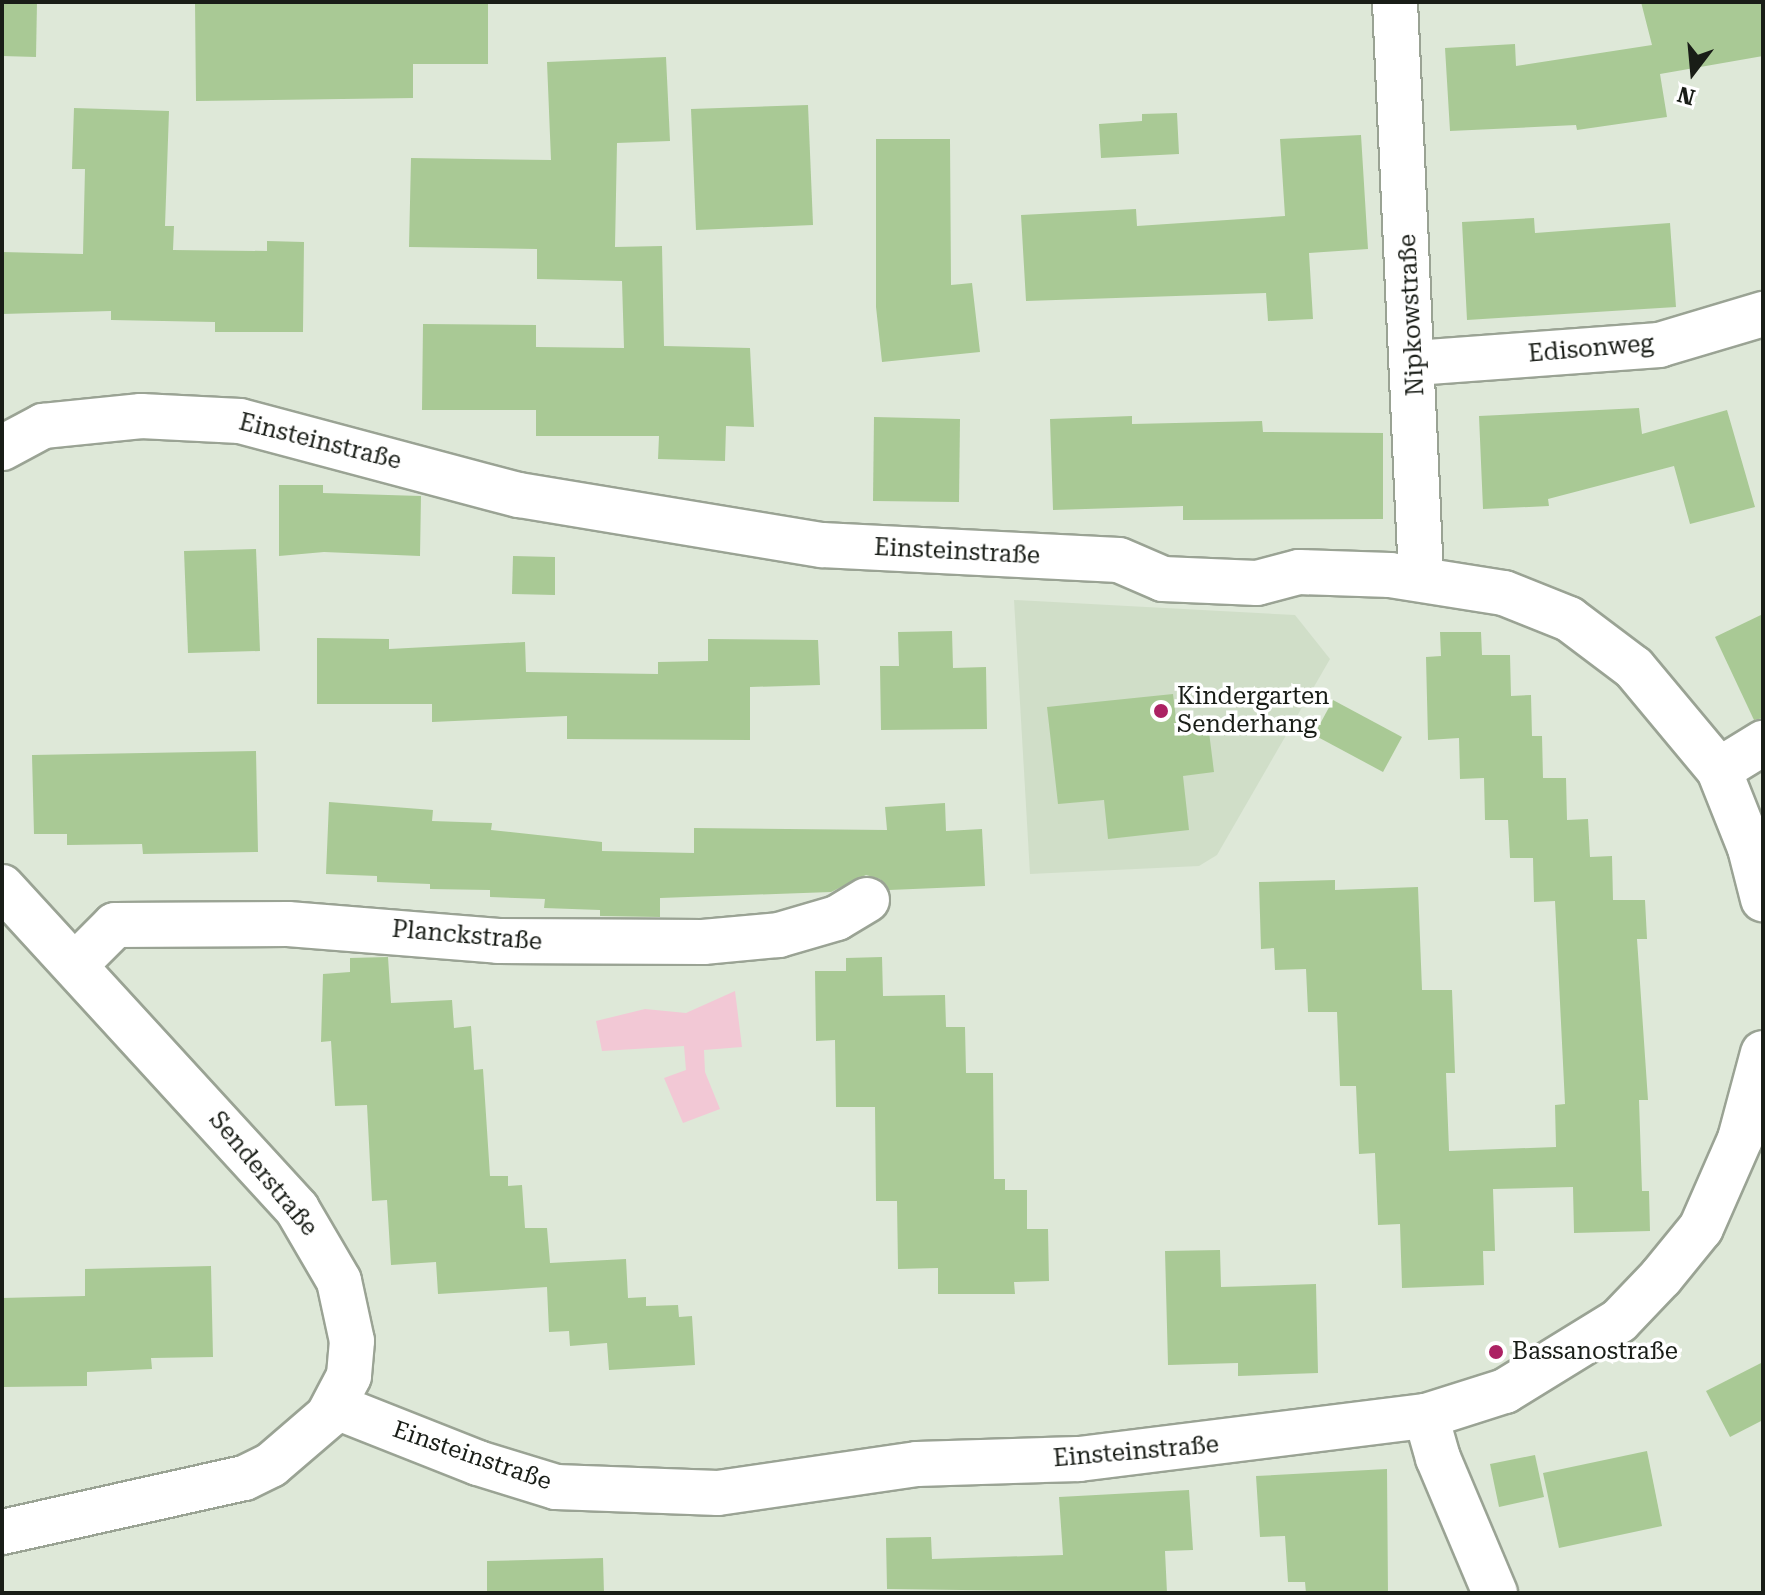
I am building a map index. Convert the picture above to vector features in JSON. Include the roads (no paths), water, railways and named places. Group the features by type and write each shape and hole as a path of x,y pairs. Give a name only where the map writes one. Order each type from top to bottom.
{"street":[{"name":"Nipkowstraße","path":"1395,2 1415,363 1421,577"},
{"name":"Edisonweg","path":"1415,363 1659,345 1763,314"},
{"name":"Einsteinstraße","path":"2,448 43,426 141,416 240,421 519,495 822,545 1119,560 1163,579 1257,583 1299,572 1421,577 1504,593 1569,619 1634,668 1719,770 1750,848 1763,899"},
{"path":"1719,770 1763,743"},
{"name":"Senderstraße","path":"2,887 266,1172 321,1244 350,1312 349,1376 334,1406 314,1433 244,1478 2,1532"},
{"name":"Planckstraße","path":"76,964 115,925 288,924 498,941 703,942 779,935 837,918 867,900"},
{"name":"Einsteinstraße","path":"334,1406 478,1463 556,1487 718,1493 917,1464 1079,1459 1426,1416 1505,1391 1619,1321 1701,1228 1752,1145 1763,1053"},
{"path":"1426,1416 1438,1458 1495,1593"}],"place":[{"name":"Kindergarten Senderhang","path":"1161,711"},
{"name":"Bassanostraße","path":"1496,1352"}]}
